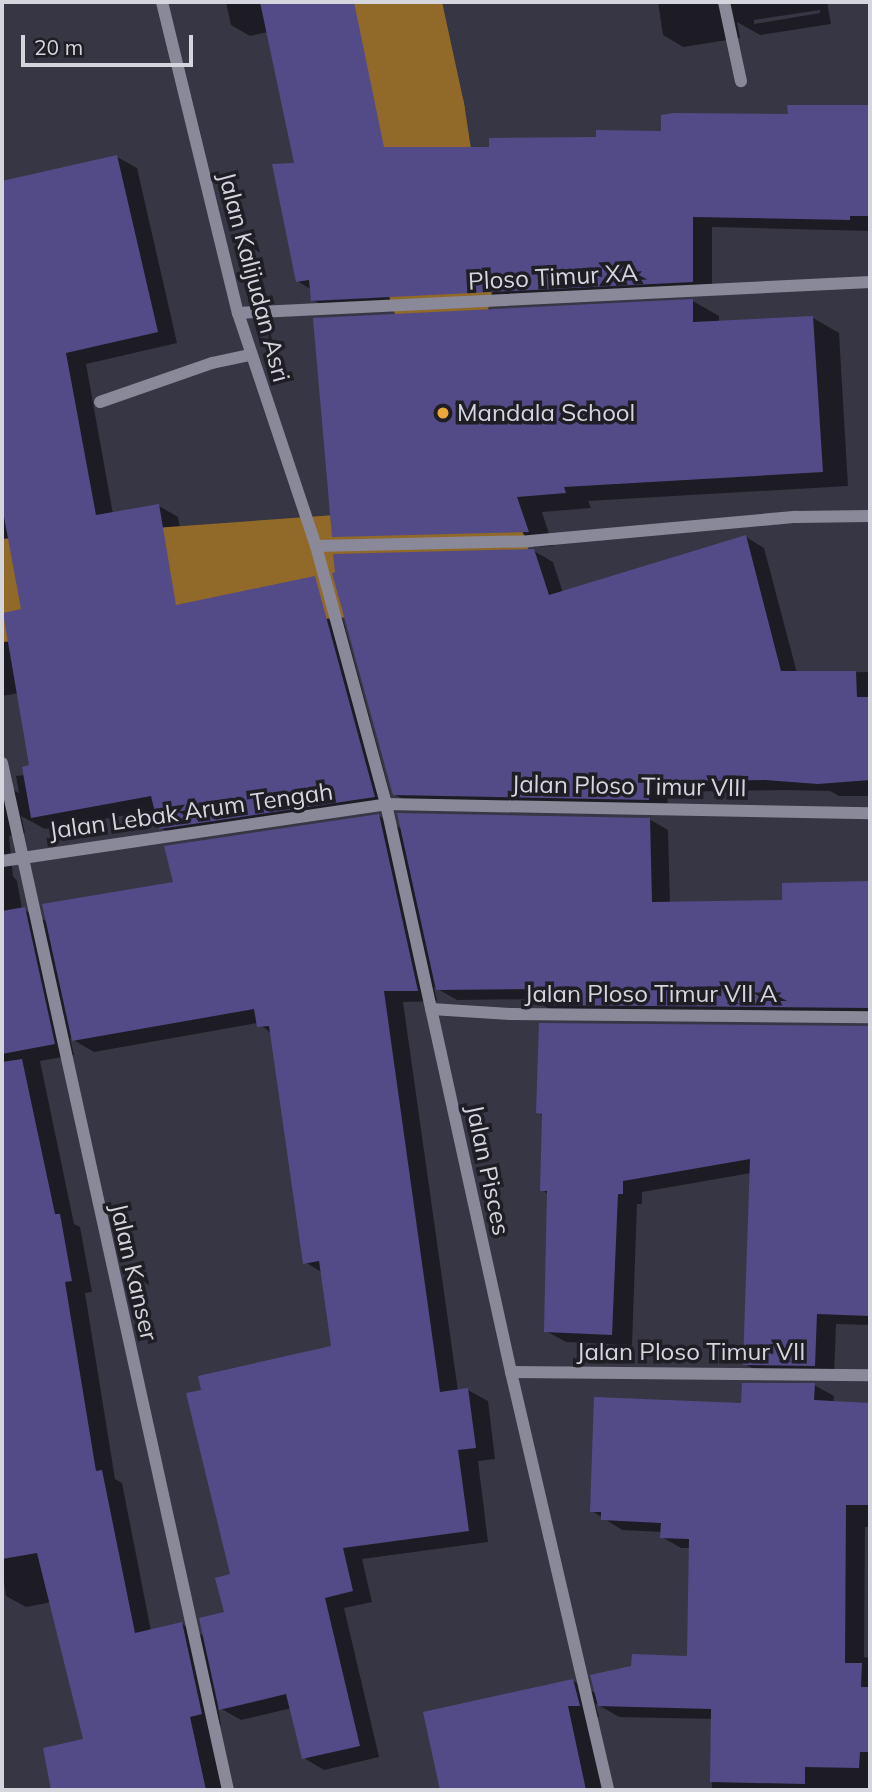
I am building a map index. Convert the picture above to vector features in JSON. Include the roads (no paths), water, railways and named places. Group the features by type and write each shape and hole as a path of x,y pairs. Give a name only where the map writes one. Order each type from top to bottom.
{"street":[{"name":"Jalan Kalijudan Asri","path":"162,2 238,313 320,560"},
{"path":"724,2 741,81"},
{"name":"Ploso Timur XA","path":"238,313 870,282"},
{"path":"100,402 212,363 250,355"},
{"path":"316,546 530,541 796,517 870,516"},
{"name":"Jalan Pisces","path":"320,560 386,804 511,1372 608,1790"},
{"name":"Jalan Kanser","path":"2,763 20,857 228,1790"},
{"name":"Jalan Ploso Timur VIII","path":"386,804 870,813"},
{"name":"Jalan Lebak Arum Tengah","path":"2,861 386,804"},
{"name":"Jalan Ploso Timur VII A","path":"431,1009 510,1014 870,1017"},
{"name":"Jalan Ploso Timur VII","path":"511,1372 870,1375"}],"waterway":[{"path":"389,2 413,113 440,289"},
{"path":"2,590 477,556"}],"place":[{"name":"Mandala School","path":"443,413"}]}
